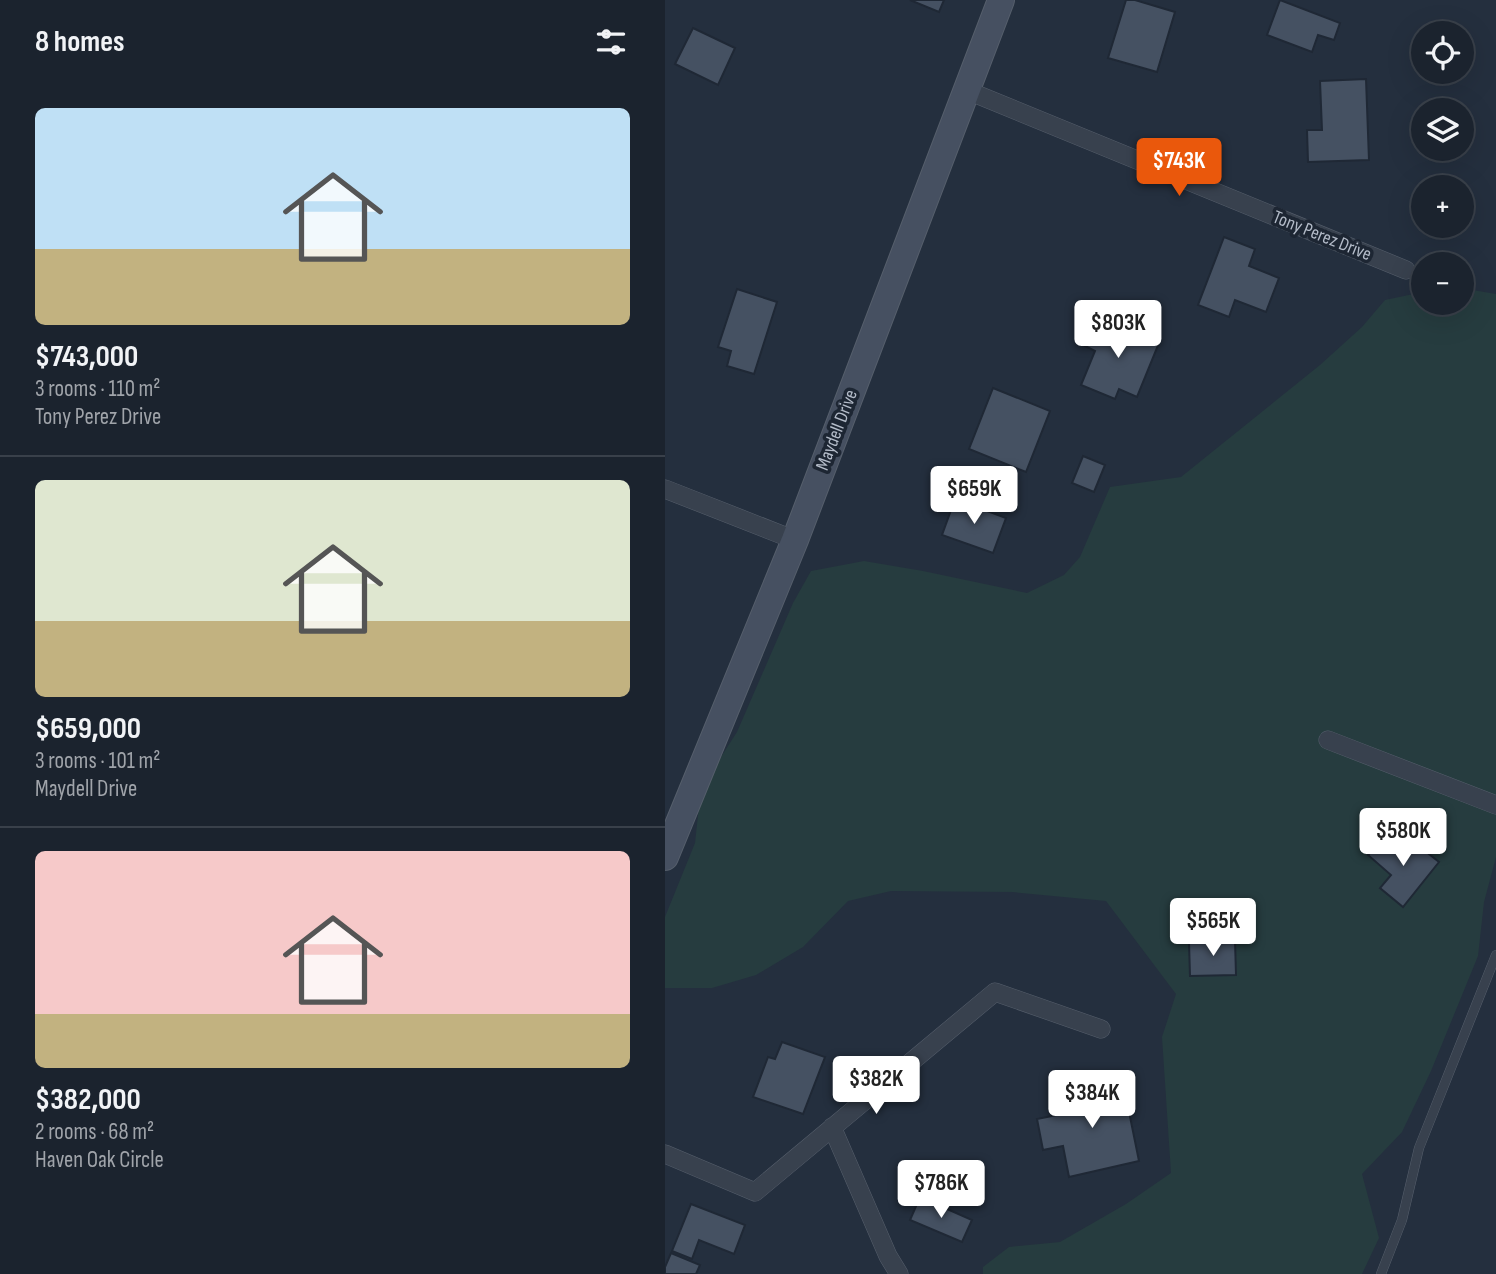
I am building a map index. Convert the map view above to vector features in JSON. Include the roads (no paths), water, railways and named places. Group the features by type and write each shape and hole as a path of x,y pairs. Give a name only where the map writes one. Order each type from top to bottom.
{"street":[{"name":"Maydell Drive","path":"665,857 795,540 1001,0"},
{"name":"Tony Perez Drive","path":"966,90 1406,270"},
{"path":"665,489 795,540"},
{"path":"1328,740 1496,805"},
{"path":"665,1154 755,1192 995,992 1101,1029"},
{"path":"832,1127 888,1256 899,1274"}],"lane":[{"path":"1381,1274 1402,1220 1419,1148 1496,955"}]}
